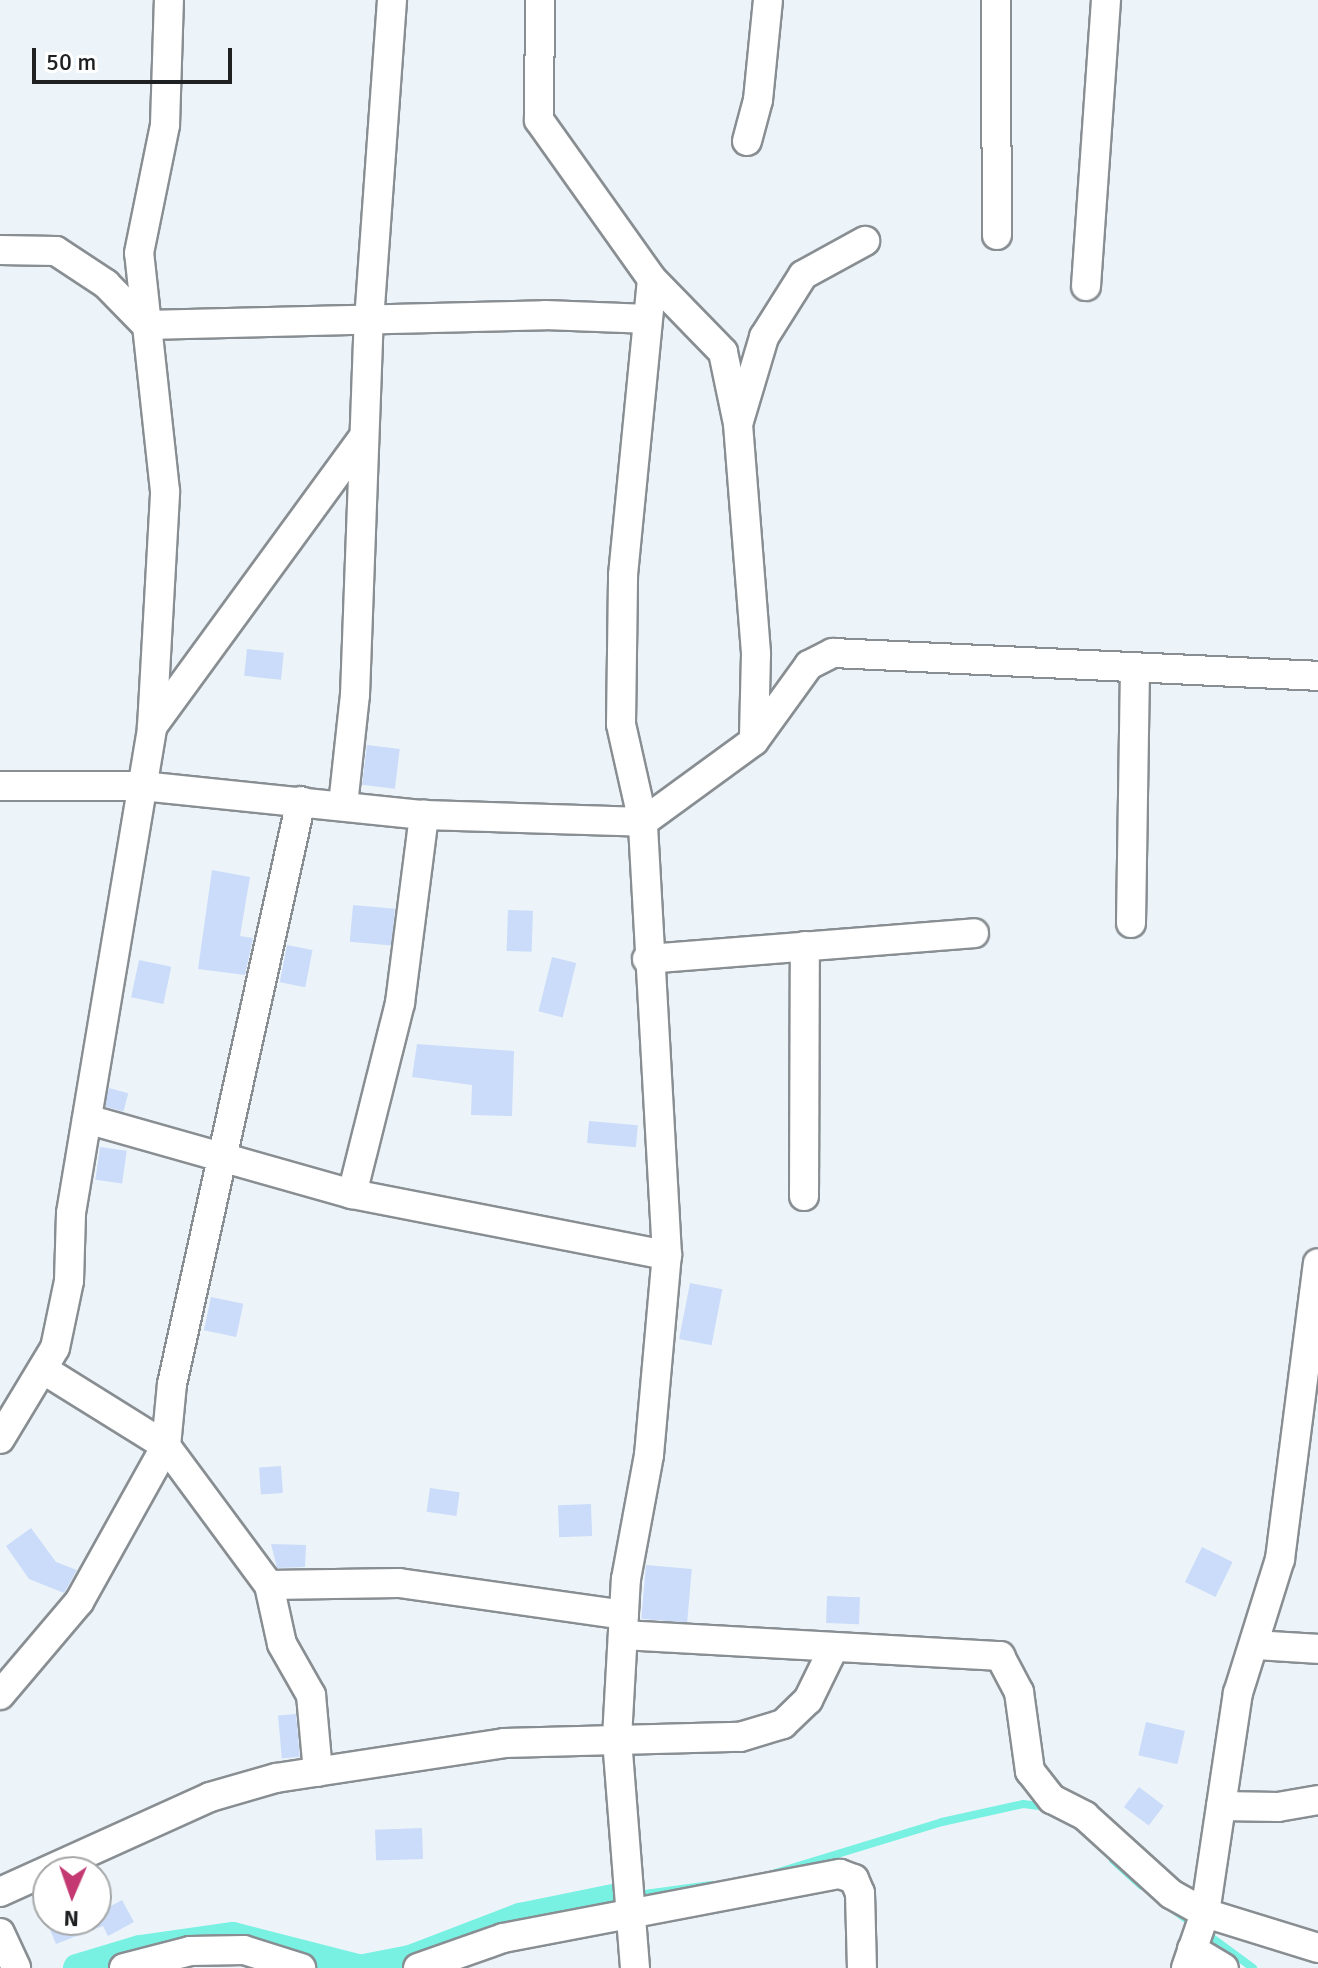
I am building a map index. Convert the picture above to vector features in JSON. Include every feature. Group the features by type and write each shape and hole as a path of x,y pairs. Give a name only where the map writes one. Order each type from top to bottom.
{"street":[{"path":"0,1439 44,1370 69,1281 71,1213 152,727 165,491 139,253 165,125 169,0"},
{"path":"343,805 360,600 369,321 392,0"},
{"path":"540,0 539,120 652,279 723,352 738,424 756,654 754,741"},
{"path":"747,141 758,100 768,0"},
{"path":"996,0 997,235"},
{"path":"1086,286 1106,0"},
{"path":"738,424 764,337 803,275 865,241"},
{"path":"0,250 56,251 106,284 146,325 647,319"},
{"path":"635,1968 617,1738 623,1625 649,1455 667,1255 647,959 643,822 621,724 623,575 652,279"},
{"path":"152,727 363,438"},
{"path":"0,786 142,786 424,815 643,822 754,741 809,665 833,653 1135,672 1318,676"},
{"path":"1131,923 1135,672"},
{"path":"0,1695 79,1602 166,1446 172,1384 226,1154 301,801"},
{"path":"352,1194 400,1003 424,815"},
{"path":"647,959 974,933"},
{"path":"804,1196 805,946"},
{"path":"87,1119 226,1154 352,1194 667,1255"},
{"path":"1196,1939 1238,1693 1280,1559 1318,1263"},
{"path":"44,1370 166,1446 269,1585 282,1644 311,1695 318,1772"},
{"path":"269,1585 399,1583 623,1625 833,1649 1000,1656 1019,1692 1030,1771 1052,1799 1085,1816 1171,1894 1196,1939 1224,1968"},
{"path":"1255,1645 1318,1649"},
{"path":"0,1892 210,1797 318,1772 504,1743 740,1737 783,1724 808,1700 833,1649"},
{"path":"1221,1806 1278,1807 1318,1800"},
{"path":"418,1968 503,1938 840,1874 854,1879 860,1893 862,1968"},
{"path":"0,1933 16,1968"},
{"path":"1196,1939 1318,1948"},
{"path":"124,1968 190,1951 244,1950 301,1968"}],"building":[{"path":"247,649 284,653 281,680 244,676"},
{"path":"367,745 400,749 395,789 362,785"},
{"path":"212,870 250,877 240,936 253,938 245,975 198,969"},
{"path":"353,905 395,909 392,946 350,942"},
{"path":"508,910 533,911 532,952 507,951"},
{"path":"287,945 313,950 305,987 280,982"},
{"path":"552,957 576,963 563,1017 538,1011"},
{"path":"139,960 171,967 163,1004 131,997"},
{"path":"417,1044 514,1051 512,1116 471,1115 472,1085 412,1077"},
{"path":"109,1088 128,1093 123,1112 104,1106"},
{"path":"589,1121 638,1125 636,1147 587,1143"},
{"path":"100,1147 127,1151 122,1183 95,1180"},
{"path":"690,1283 722,1289 712,1345 679,1339"},
{"path":"211,1297 243,1304 236,1337 204,1330"},
{"path":"281,1466 283,1493 261,1494 259,1468"},
{"path":"430,1488 460,1492 456,1516 427,1512"},
{"path":"591,1504 592,1536 559,1537 558,1505"},
{"path":"31,1528 56,1562 77,1570 64,1593 29,1579 6,1546"},
{"path":"271,1544 306,1545 305,1567 277,1568"},
{"path":"1202,1547 1233,1562 1215,1597 1185,1582"},
{"path":"646,1565 692,1569 687,1623 641,1619"},
{"path":"827,1596 860,1597 859,1624 826,1623"},
{"path":"296,1714 300,1757 282,1758 278,1716"},
{"path":"1146,1722 1185,1731 1177,1764 1138,1755"},
{"path":"1139,1787 1164,1806 1149,1826 1124,1807"},
{"path":"422,1828 423,1859 376,1861 375,1830"},
{"path":"122,1900 134,1922 112,1934 112,1905"},
{"path":"53,1936 77,1936 56,1944"}],"waterway":[{"path":"772,1874 942,1822 1023,1804 1048,1807"},
{"path":"1113,1860 1141,1885"},
{"path":"637,1895 711,1885"},
{"path":"364,1968 410,1959 520,1917 613,1898"},
{"path":"1174,1910 1253,1968"},
{"path":"77,1968 140,1949 233,1936 358,1968"}]}
